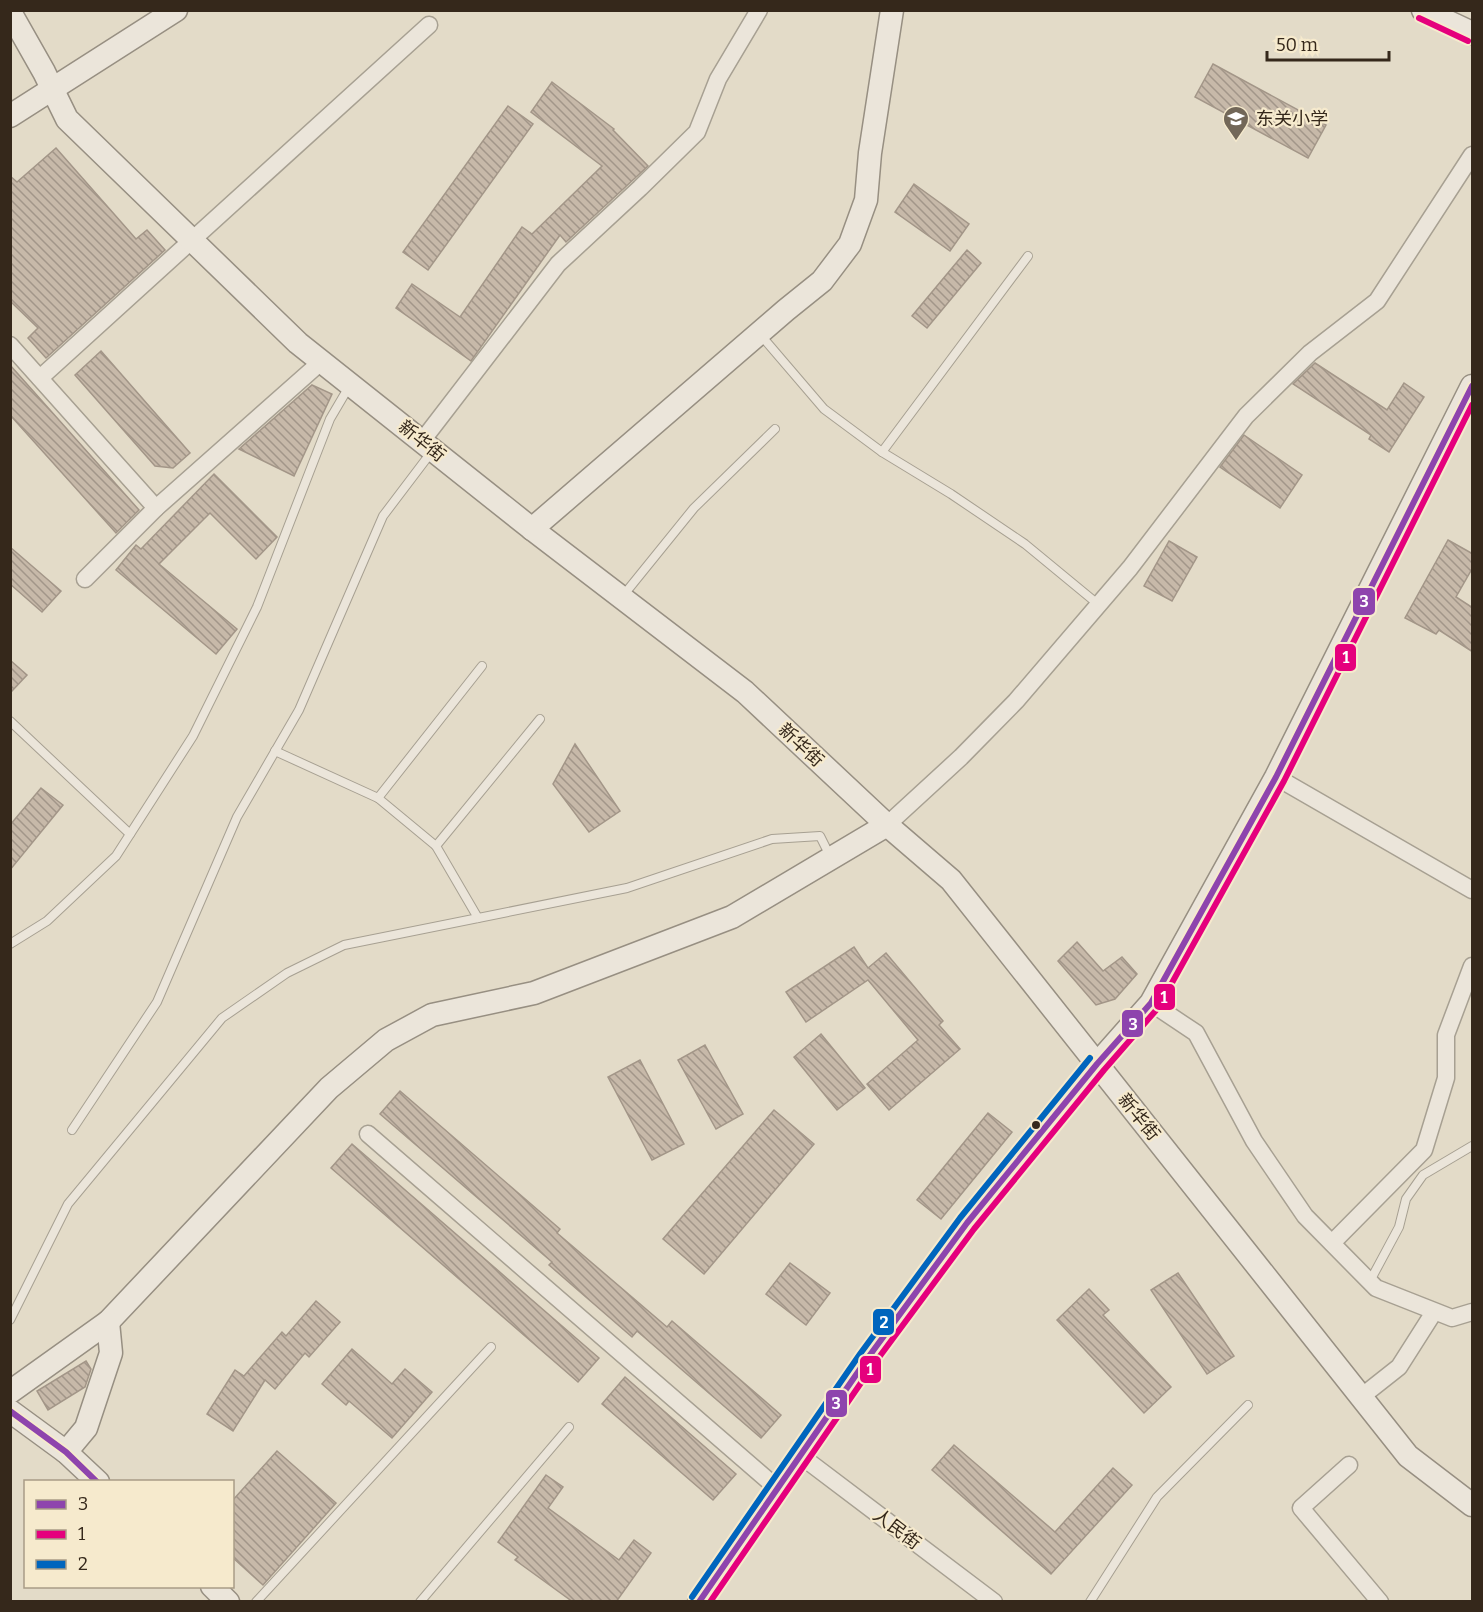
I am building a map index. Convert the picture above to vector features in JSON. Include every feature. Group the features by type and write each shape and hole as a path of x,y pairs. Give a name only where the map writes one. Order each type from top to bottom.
{"street":[{"path":"10,116 49,81 176,10"},
{"path":"428,446 558,264 697,132 718,79 759,10"},
{"path":"532,529 822,281 850,244 866,200 870,153 892,10"},
{"path":"1423,10 1473,33"},
{"name":"新华街","path":"10,12 49,81 67,120 298,343 532,529 745,692 887,825 951,880 1408,1456 1473,1505"},
{"path":"40,378 429,26"},
{"path":"10,1392 108,1322 329,1088 386,1040 432,1015 534,993 732,917 887,825 961,757 1016,700 1130,568 1246,416 1310,352 1377,301 1473,155"},
{"path":"10,345 156,508"},
{"path":"85,579 156,508 322,361"},
{"path":"699,1602 867,1359 967,1222 1096,1064 1151,1003 1276,777 1473,386"},
{"path":"1276,777 1473,890"},
{"path":"1332,1243 1424,1150 1446,1078 1446,1035 1473,966"},
{"path":"1151,1003 1196,1033 1254,1141 1305,1216 1376,1288 1452,1318 1473,1312"},
{"path":"368,1134 778,1489"},
{"path":"1361,1397 1399,1367 1434,1311"},
{"path":"66,1452 86,1428 111,1353 108,1322"},
{"path":"10,1411 66,1452 96,1480"},
{"name":"人民街","path":"801,1456 994,1602"},
{"path":"1349,1464 1301,1508 1380,1602"},
{"path":"213,1588 228,1602"}],"lane":[{"path":"882,452 1028,256"},
{"path":"759,333 824,409 882,452 951,494 1025,544 1099,604"},
{"path":"10,944 47,921 116,856 193,736 252,618 330,419 351,384"},
{"path":"621,597 694,508 775,429"},
{"path":"72,1130 157,1002 237,817 299,710 383,516 428,446"},
{"path":"378,798 482,666"},
{"path":"436,846 540,719"},
{"path":"10,721 130,834"},
{"path":"275,751 378,798 436,846 478,918"},
{"path":"10,1320 68,1204 222,1018 287,973 344,945 627,888 772,839 820,836 832,858"},
{"path":"1370,1281 1399,1227 1406,1198 1423,1174 1473,1146"},
{"path":"256,1602 491,1347"},
{"path":"1090,1602 1157,1497 1248,1405"},
{"path":"420,1602 569,1427"}],"building":[{"path":"1213,64 1326,125 1308,158 1195,97"},
{"path":"552,82 614,129 648,166 566,242 560,235 471,361 396,308 412,284 460,317 522,227 532,234 602,166 531,112"},
{"path":"508,106 533,124 428,270 403,252"},
{"path":"56,148 136,239 147,230 165,250 46,358 28,338 38,328 10,301 10,176 17,182"},
{"path":"914,184 969,224 950,251 895,212"},
{"path":"967,250 981,263 927,328 912,316"},
{"path":"101,351 190,453 173,468 155,466 75,375"},
{"path":"1315,363 1387,410 1404,383 1424,397 1389,452 1369,439 1371,435 1293,384"},
{"path":"10,365 139,510 116,533 10,415"},
{"path":"312,385 332,394 294,476 239,449"},
{"path":"1244,435 1302,475 1280,508 1220,467"},
{"path":"214,474 277,537 256,559 210,513 159,564 237,629 216,654 116,570 136,545 141,549"},
{"path":"1448,540 1473,554 1473,567 1456,597 1473,608 1473,652 1439,630 1436,634 1405,618"},
{"path":"1169,541 1197,557 1172,601 1144,586"},
{"path":"10,547 61,591 42,612 10,584"},
{"path":"10,660 27,675 10,693"},
{"path":"575,744 620,811 589,832 553,784"},
{"path":"41,788 63,805 10,870 10,825"},
{"path":"1077,942 1103,971 1122,957 1137,974 1115,999 1096,1005 1058,961"},
{"path":"854,947 868,968 886,953 943,1021 939,1025 960,1049 889,1110 867,1084 918,1040 868,980 806,1022 786,992"},
{"path":"821,1034 865,1088 837,1110 794,1057"},
{"path":"705,1045 743,1114 716,1129 678,1060"},
{"path":"640,1060 684,1144 652,1160 608,1077"},
{"path":"400,1091 560,1229 557,1233 667,1327 672,1321 781,1415 761,1438 637,1331 632,1337 549,1265 552,1262 380,1114"},
{"path":"774,1110 814,1144 704,1274 663,1239"},
{"path":"988,1113 1012,1132 941,1219 917,1200"},
{"path":"352,1144 599,1358 578,1382 331,1168"},
{"path":"790,1263 830,1293 806,1325 766,1294"},
{"path":"1178,1273 1234,1356 1207,1374 1151,1290"},
{"path":"1089,1289 1109,1310 1103,1315 1171,1387 1144,1413 1057,1320"},
{"path":"316,1301 340,1322 309,1357 305,1353 275,1389 265,1380 233,1431 207,1414 235,1370 244,1376 282,1332 286,1336"},
{"path":"352,1349 392,1384 405,1369 432,1392 392,1438 349,1401 346,1405 322,1384"},
{"path":"86,1361 91,1369 85,1387 48,1410 37,1391"},
{"path":"625,1377 736,1474 713,1500 602,1404"},
{"path":"954,1445 1055,1532 1113,1468 1132,1485 1051,1574 932,1470"},
{"path":"277,1451 336,1503 263,1585 234,1559 234,1499"},
{"path":"546,1475 563,1487 548,1508 619,1560 634,1540 651,1553 616,1602 573,1602 515,1560 518,1557 498,1542"}],"transit line":[{"name":"1","path":"1419,18 1468,41"},
{"name":"3","path":"699,1602 867,1359 967,1223 1097,1064 1151,1003 1276,777 1472,386"},
{"name":"1","path":"710,1602 874,1364 974,1229 1104,1070 1158,1008 1284,781 1472,405"},
{"name":"2","path":"692,1597 860,1354 960,1218 1090,1058"},
{"name":"3","path":"10,1411 66,1452 95,1480"}],"place":[{"name":"东关小学","path":"1236,142"}]}
